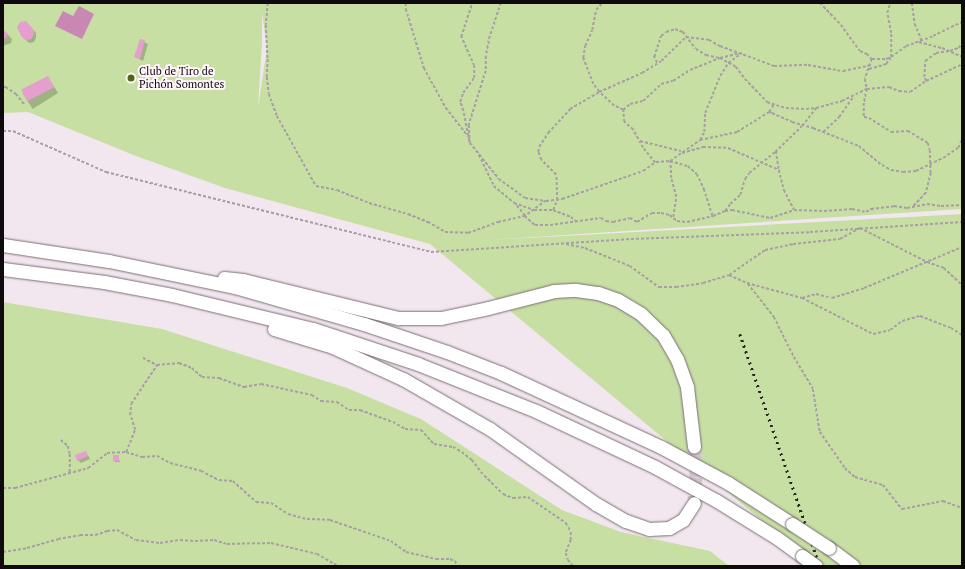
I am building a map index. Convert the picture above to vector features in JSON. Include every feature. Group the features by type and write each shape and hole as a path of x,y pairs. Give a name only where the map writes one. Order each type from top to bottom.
{"highway":[{"path":"3,245 109,261 235,287 318,310 440,350 501,373 661,447 728,483 829,548 853,566"},
{"path":"3,269 104,282 172,295 313,329 418,364 536,411 655,467 717,501 777,538 816,566"},
{"path":"152,270 243,280 398,318 440,318 488,308 554,291 576,290 598,294 618,300 641,314 663,336 677,359 686,387 694,447"},
{"path":"172,295 205,309 333,346 403,379 490,430 596,504 626,521 649,529 669,528 683,520 694,503"}],"path":[{"path":"268,3 266,25 269,42 267,77 269,94 277,116 316,186 337,190 369,203 408,214 428,222 445,232 468,233 498,222 525,216 546,201"},
{"path":"406,3 406,9 424,68 446,108 468,136"},
{"path":"472,3 461,37 474,66 474,78 463,93 460,102 470,142 500,179 525,198 546,201 558,200 643,171 655,163 670,161 688,166 697,174 704,189 713,216"},
{"path":"470,142 469,125 486,71 486,56 490,36 501,3"},
{"path":"602,3 596,10 592,30 585,46 583,58 593,84 599,92 614,106 623,110"},
{"path":"820,3 841,25 860,51 872,59 886,59 891,57 906,46 922,41 962,22"},
{"path":"869,70 886,64 891,57 891,33 887,13 890,3"},
{"path":"912,3 915,24 922,41"},
{"path":"657,63 654,57 661,36 666,32 675,29 683,32 696,49 706,55 720,58 736,67 745,80 767,102 786,108 806,110 854,95 867,89 889,87 899,91 910,92 926,80 962,64"},
{"path":"553,210 558,200 556,175 541,160 538,152 539,147 548,133 570,109 599,92 638,75 657,63 686,37 709,40 720,46 774,66 808,65 843,71 871,65"},
{"path":"919,42 950,51 962,57"},
{"path":"926,80 924,77 925,61 936,53 950,51 958,48 962,44"},
{"path":"623,110 630,104 643,101 661,84 673,81 690,70 720,58 742,53"},
{"path":"700,140 704,132 705,113 720,76 728,62 742,53"},
{"path":"872,59 865,79 867,89 864,103 864,117 869,118 891,132 908,132 928,143 930,150 931,173 926,192 913,207"},
{"path":"3,87 6,87 16,94 24,104"},
{"path":"822,132 839,117 854,95"},
{"path":"670,161 682,151 700,140 737,132 768,112 774,104"},
{"path":"725,211 730,204 740,196 745,179 749,173 776,151 802,126 816,108"},
{"path":"623,110 624,122 633,130 643,148 655,163"},
{"path":"768,112 802,126 813,128 859,146 882,165 891,170 916,171 930,165 958,148 962,140"},
{"path":"3,131 13,131 106,172 431,252 564,243 962,222"},
{"path":"640,141 682,151"},
{"path":"680,153 703,148 728,148 779,170"},
{"path":"776,151 784,190 794,210"},
{"path":"477,152 494,186 535,224 550,225 601,218 606,221 613,222 630,218 637,222 652,213 661,213 677,220 687,222 732,210 770,218 794,210 824,211 852,209 866,212 871,209 894,206 913,207 927,204 941,206 962,205"},
{"path":"670,161 671,178 676,197 672,217"},
{"path":"514,203 534,210 553,210 571,217 577,222"},
{"path":"564,243 585,248 630,266 659,287 676,287 703,283 728,275 765,250 793,244 840,239 860,228"},
{"path":"860,228 927,262 944,268 962,285"},
{"path":"802,298 816,294 832,298 864,288 962,248"},
{"path":"728,275 747,283 802,298 873,334 890,330 902,321 920,316 944,325 962,335"},
{"path":"747,283 774,317 794,357 813,389 820,432 845,468 855,477 883,485 902,509 943,501 962,508"},
{"path":"143,358 157,364 179,363 192,368 202,377 219,378 244,387 261,384 312,395 321,401 337,402 349,410 360,410 393,422 405,429 421,430 434,444 453,447 462,452 472,460 481,472 503,494 513,498 528,497 566,523 571,532 571,540 566,553 568,560 573,566"},
{"path":"126,452 135,430 130,415 132,404 148,376 157,364"},
{"path":"61,440 68,446 70,454 69,475"},
{"path":"3,488 15,488 69,475 88,468 107,452 126,452 142,457 157,456 170,463 201,471 219,480 233,481 256,502 271,502 288,514 307,520 330,520 391,541 406,552 436,559 450,559 456,561 458,566"},
{"path":"3,552 27,548 58,539 80,535 95,535 107,531 117,530 136,540 160,543 180,540 195,542 214,540 227,544 271,543 316,554 338,566"}],"green space":[{"path":"3,3 962,3 962,209 489,240 962,214 962,566 806,566 801,553 430,244 225,188 136,156 28,112 3,113","holes":["262,13 267,48 258,108 262,43"]},
{"path":"3,302 162,329 347,388 421,419 562,510 621,532 710,551 729,566 3,566"}],"shaded area":[{"path":"79,6 94,14 82,39 55,26 63,11 73,16"}],"building":[{"path":"26,21 33,29 34,34 31,39 25,40 21,36 17,27 20,22"},
{"path":"3,29 8,34 3,40"},
{"path":"140,39 145,40 140,59 134,57"},
{"path":"48,76 54,88 27,101 21,90"},
{"path":"86,451 88,456 77,461 75,455"},
{"path":"113,455 119,455 119,461 113,461"}],"tunnel":[{"path":"694,447 696,477 694,500"}],"railway":[{"path":"740,334 820,566"}],"place":[{"name":"Club de Tiro de Pichón Somontes","path":"131,78"}]}
